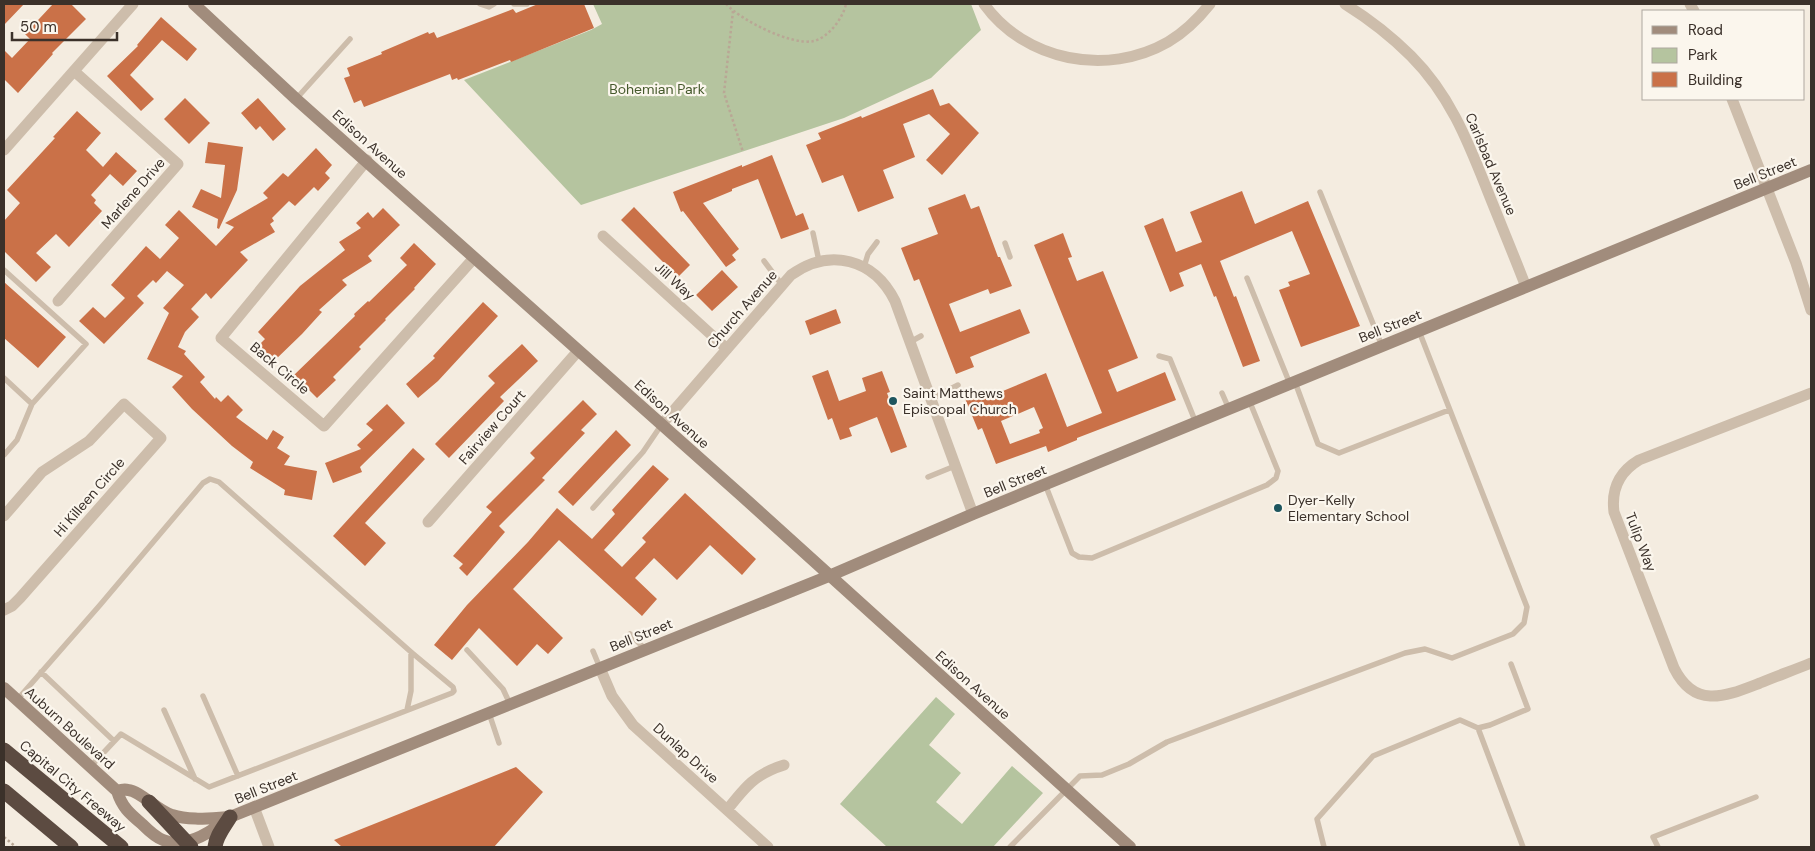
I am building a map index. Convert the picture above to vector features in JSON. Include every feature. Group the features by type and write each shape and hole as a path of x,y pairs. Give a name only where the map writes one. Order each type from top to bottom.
{"highway":[{"name":"Capital City Freeway","path":"4,750 122,847"},
{"path":"4,791 71,847"},
{"path":"149,802 189,844"},
{"path":"215,847 221,831 230,818"}],"street":[{"path":"4,150 133,4"},
{"name":"Edison Avenue","path":"194,4 296,99 367,160 474,258 662,424 1130,847"},
{"path":"984,4 1004,26 1036,48 1054,55 1093,61 1131,57 1159,46 1184,31 1210,4"},
{"name":"Carlsbad Avenue","path":"1345,4 1390,36 1412,56 1449,104 1463,131 1526,286"},
{"name":"Marlene Drive","path":"58,302 178,164 74,71"},
{"path":"1732,100 1796,263 1811,310"},
{"name":"Back Circle","path":"367,160 221,338 324,426 474,258"},
{"name":"Bell Street","path":"189,844 210,833 230,818 254,807 829,576 1045,484 1811,170"},
{"name":"Jill Way","path":"603,236 727,349"},
{"name":"Church Avenue","path":"662,424 791,275 819,261 850,261 864,267 877,276 891,292 915,339 931,399 973,514"},
{"name":"Fairview Court","path":"428,522 578,351"},
{"name":"Tulip Way","path":"1811,393 1639,460 1625,470 1619,478 1614,487 1612,503 1674,668 1685,685 1702,695 1723,697 1811,663"},
{"name":"Hi Killeen Circle","path":"4,516 42,472 89,441 124,404 161,438 20,598 12,606 4,610"},
{"name":"Dunlap Drive","path":"600,668 612,696 633,725 768,847"},
{"name":"Auburn Boulevard","path":"4,688 117,791 124,808 155,836 168,842 189,844"},
{"path":"727,810 755,777 767,770 784,765"},
{"name":"Auburn Boulevard","path":"117,791 129,790 137,793 149,802"},
{"name":"Bell Street","path":"149,802 172,816 230,818"},
{"path":"254,807 269,847"}],"lane":[{"path":"480,4 489,7 494,4"},
{"path":"514,4 527,4"},
{"path":"296,99 350,39"},
{"path":"1320,192 1382,346"},
{"path":"813,233 819,261"},
{"path":"864,267 868,254 877,242"},
{"path":"1005,243 1010,257"},
{"path":"764,261 782,285"},
{"path":"4,270 86,344 32,404 17,440 4,454"},
{"path":"1247,278 1318,444 1339,453 1449,410"},
{"path":"1010,847 1065,789 1080,776 1102,775 1129,764 1167,742 1405,654 1425,649 1452,658 1513,634 1524,623 1527,607 1419,331"},
{"path":"1159,356 1170,359 1196,423"},
{"path":"4,378 32,404"},
{"path":"931,399 958,385"},
{"path":"1222,393 1229,409"},
{"path":"1045,484 1072,553 1079,557 1092,558 1267,485 1276,478 1278,471 1250,400"},
{"path":"593,508 643,452 662,424"},
{"path":"928,477 955,466"},
{"path":"17,700 203,483 210,479 219,482 411,652 453,686 454,690 452,693 209,788 121,734 90,766"},
{"path":"630,634 646,650"},
{"path":"467,650 503,689 510,704"},
{"path":"593,651 600,668"},
{"path":"407,710 410,691 411,652"},
{"path":"1324,847 1317,819 1373,756 1460,720 1478,728 1528,709 1510,664"},
{"path":"41,672 114,741"},
{"path":"203,696 238,776"},
{"path":"164,710 195,779"},
{"path":"489,713 499,743"},
{"path":"1478,728 1523,847"},
{"path":"1658,847 1653,837 1756,797"}],"path":[{"path":"726,4 733,11 754,24 788,39 814,41 834,29 844,12 846,4"},
{"path":"733,11 724,92 743,152"},
{"path":"4,837 16,847"}],"green space":[{"name":"Bohemian Park","path":"593,4 971,4 981,30 931,78 844,118 581,205 464,80 602,24"},
{"path":"936,697 955,714 929,745 961,773 936,802 962,824 1012,766 1043,793 993,847 887,847 840,804"}],"building":[{"path":"4,4 24,4 4,25"},
{"path":"53,4 71,4 86,19 52,53 18,93 4,79 4,50 12,58 30,39 25,34"},
{"path":"538,4 584,4 594,28 511,62 510,60 458,80 457,78 452,80 450,74 364,107 361,100 354,103 344,78 350,76 347,68 428,32 429,34 434,32 437,38 513,9 516,13"},
{"path":"161,17 197,49 187,61 162,40 130,75 154,99 141,111 107,76 138,46"},
{"path":"933,89 940,106 949,103 979,133 942,175 926,160 950,134 929,114 903,124 915,157 883,170 894,198 858,212 843,175 822,183 806,145 821,139 818,133 861,116 862,118"},
{"path":"185,98 210,123 189,144 164,119"},
{"path":"258,98 286,129 273,141 260,126 256,130 241,113"},
{"path":"77,111 101,133 86,150 103,167 116,152 137,171 123,186 110,174 91,195 96,200 94,203 102,211 69,247 56,234 36,253 51,267 36,282 4,251 4,221 20,203 7,190"},
{"path":"208,142 243,147 237,190 219,229 217,228 218,219 192,207 201,189 221,198 225,165 205,163"},
{"path":"316,148 332,165 325,173 330,178 318,191 314,187 295,206 289,201 272,218 274,221 270,224 275,232 240,252 248,260 211,299 206,293 191,309 199,317 185,332 178,347 186,351 184,354 205,377 200,382 215,399 216,397 221,402 228,395 243,410 236,417 267,440 273,430 284,437 277,448 290,456 284,465 317,471 312,500 284,495 285,490 250,468 253,462 232,446 192,409 172,387 183,376 147,359 169,313 163,308 184,285 167,271 156,283 153,280 137,296 144,303 104,344 79,321 93,307 105,318 125,298 111,285 146,246 160,259 179,238 165,225 179,210 216,246 234,227 225,223 268,198 263,193 283,173 288,177"},
{"path":"772,155 796,216 803,213 809,229 781,239 758,179 732,189 732,191 703,203 739,249 732,255 736,260 726,267 683,211 681,212 673,192"},
{"path":"1242,191 1255,224 1308,201 1360,326 1301,347 1279,290 1290,286 1288,282 1310,274 1292,231 1220,261 1234,297 1236,296 1260,361 1243,367 1216,296 1214,297 1201,264 1179,273 1184,286 1170,292 1144,226 1163,218 1176,252 1202,242 1190,212"},
{"path":"965,194 971,209 979,206 998,257 1000,257 1012,286 990,294 988,289 949,304 960,332 1020,309 1030,333 970,357 974,367 956,374 919,279 914,281 901,248 938,234 928,208"},
{"path":"634,207 690,265 678,277 621,220"},
{"path":"383,208 400,225 368,256 372,261 342,280 347,285 319,310 322,312 272,363 257,347 265,339 258,332 300,286 345,250 339,242 361,228 356,223 368,212 373,218"},
{"path":"1063,233 1072,257 1068,258 1077,281 1103,271 1138,358 1108,370 1117,392 1165,372 1176,400 1077,438 1077,440 1048,452 1046,446 996,464 982,428 978,430 964,396 982,389 986,398 1046,373 1067,427 1102,413 1034,245","holes":["1034,407 1043,428 1039,430 1040,433 1010,444 1001,421"]},
{"path":"414,243 436,264 415,289 359,347 361,349 333,377 336,380 317,398 294,375 355,316 354,314 407,265 400,258"},
{"path":"722,270 738,287 712,311 696,295"},
{"path":"4,282 66,337 38,368 4,338"},
{"path":"483,302 498,316 438,381 418,398 406,384 435,358 433,356"},
{"path":"836,309 841,323 810,335 805,321"},
{"path":"522,344 538,361 500,397 504,401 449,458 435,444 495,383 488,376"},
{"path":"828,370 839,401 866,391 862,378 882,371 890,392 887,393 907,447 891,453 877,417 849,428 852,436 840,440 832,418 828,420 812,376"},
{"path":"583,400 597,414 581,430 585,433 542,478 545,480 499,526 505,532 467,576 459,568 463,564 453,556 492,512 486,507 535,458 530,453"},
{"path":"387,404 405,423 360,467 362,472 333,483 325,463 361,449 357,445 373,430 366,424"},
{"path":"616,430 631,445 573,506 558,492"},
{"path":"413,448 425,459 365,523 386,543 365,566 333,536"},
{"path":"653,465 669,479 604,550 622,567 646,542 642,538 685,493 756,559 742,575 710,545 677,580 654,558 635,578 657,599 642,616 559,540 513,589 563,638 548,654 537,644 517,666 479,628 452,660 434,645 467,605 528,542 557,508 592,539 615,514 612,510"},
{"path":"516,767 543,792 494,847 342,847 334,840"}],"place":[{"name":"Saint Matthews Episcopal Church","path":"893,401"},
{"name":"Dyer-Kelly Elementary School","path":"1278,508"}]}
